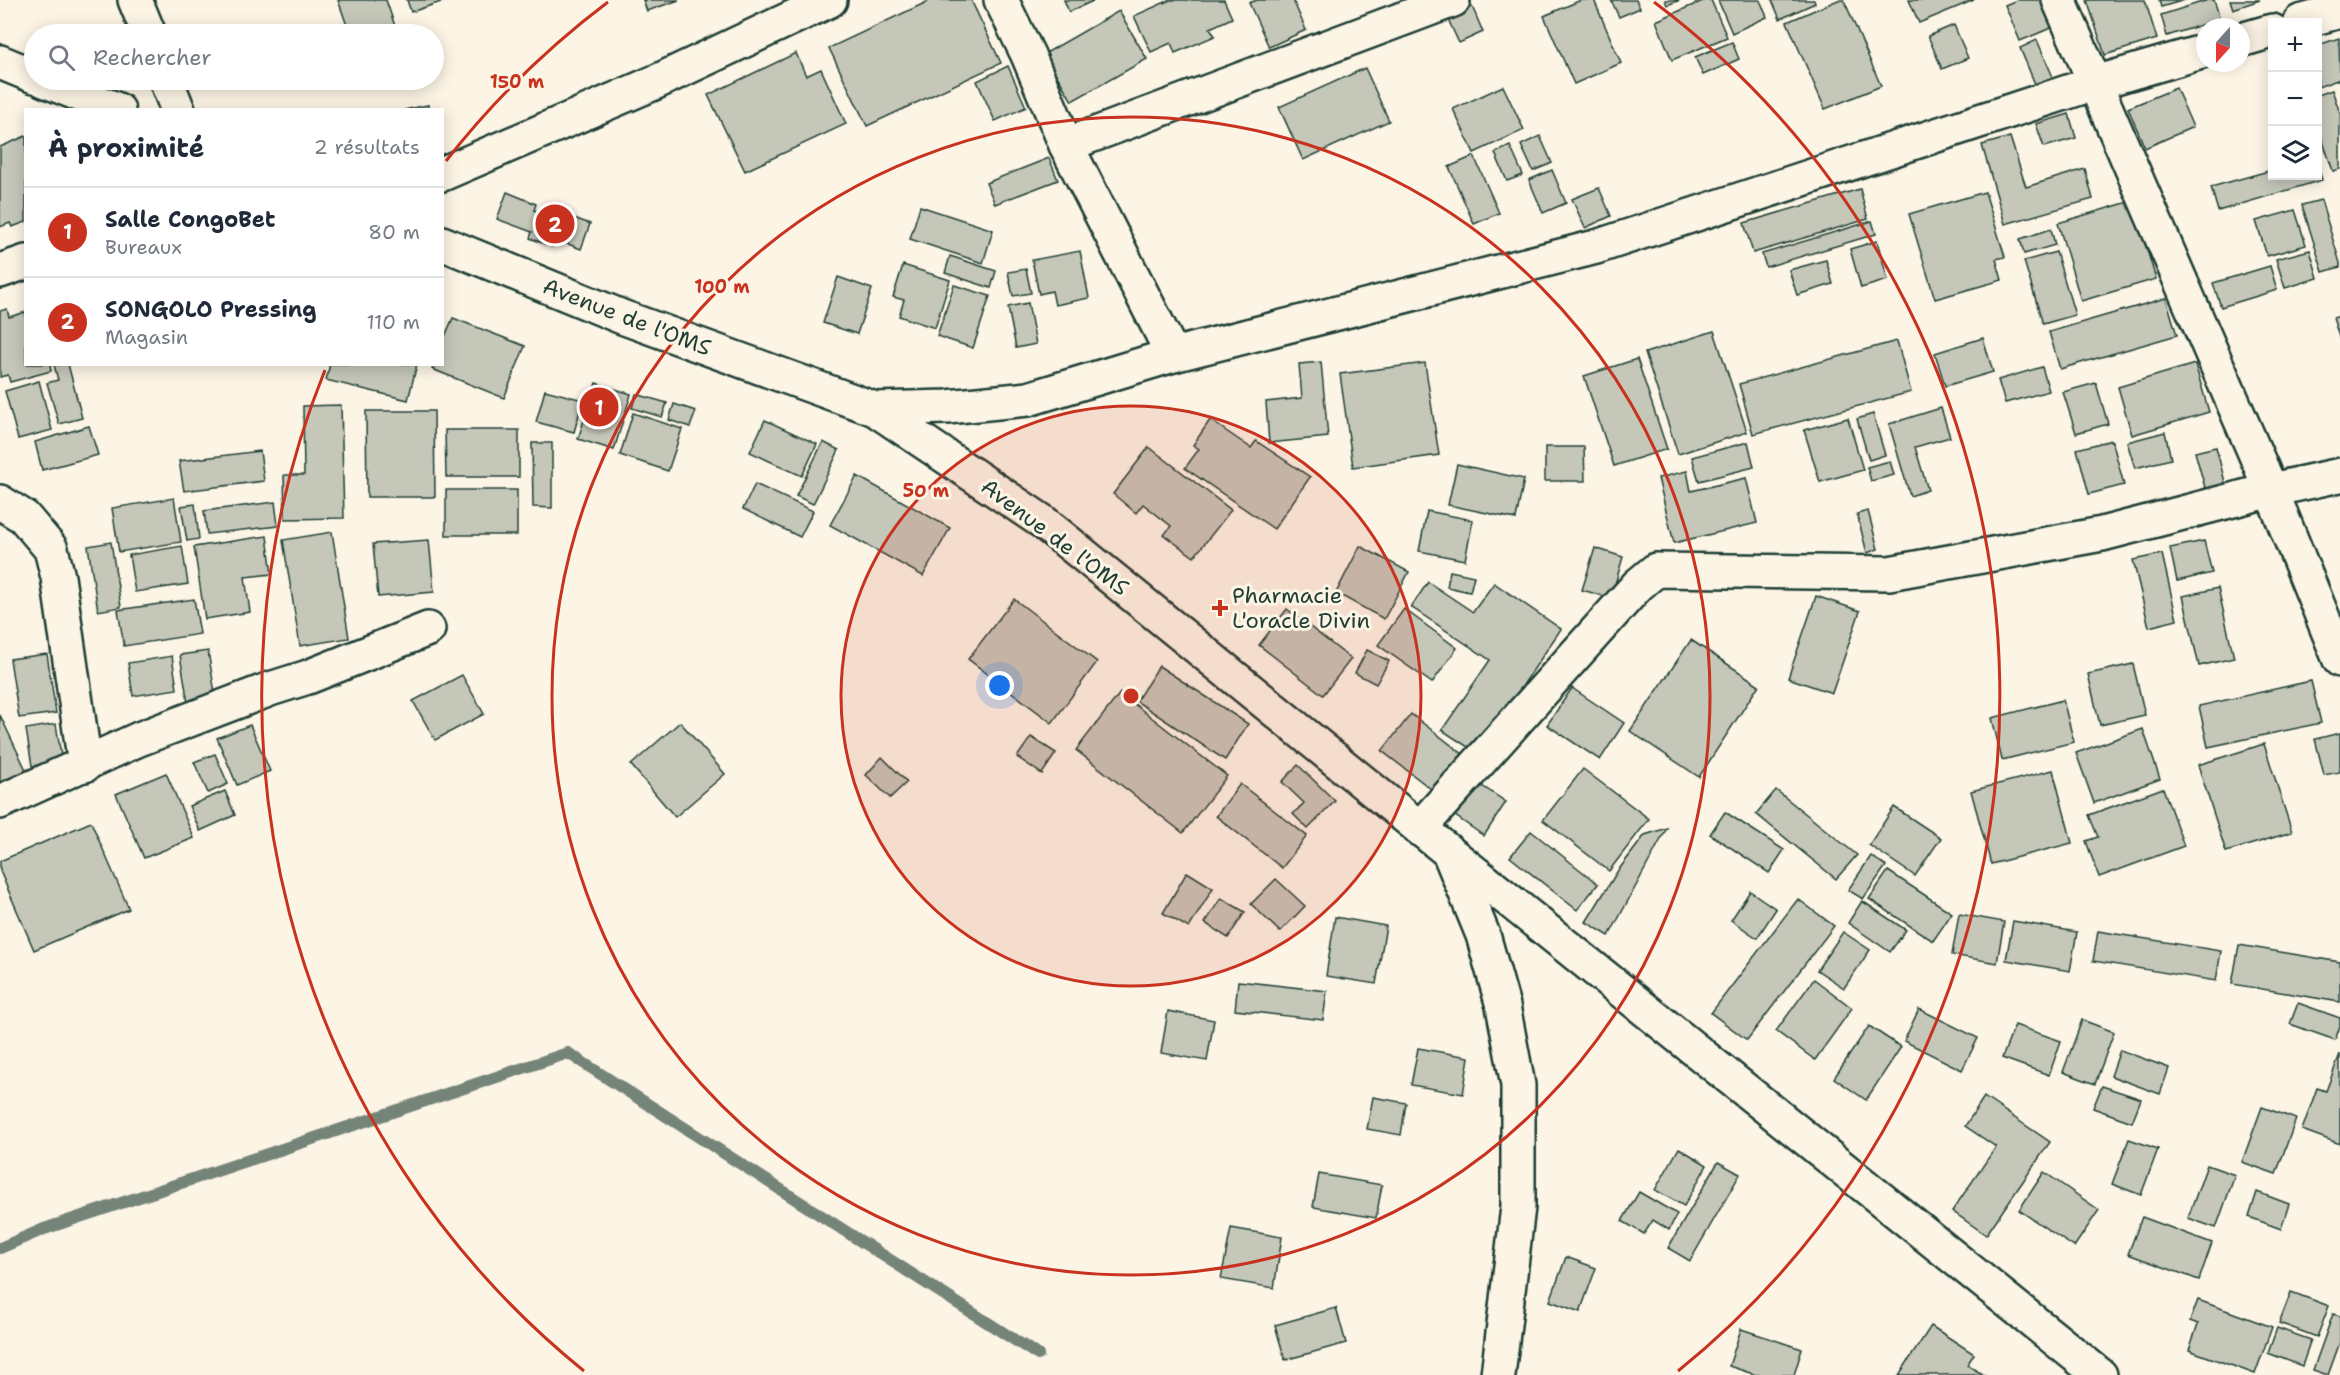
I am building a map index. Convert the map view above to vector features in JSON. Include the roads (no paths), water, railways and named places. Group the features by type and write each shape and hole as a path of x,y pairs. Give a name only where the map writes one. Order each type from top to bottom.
{"street":[{"path":"135,0 145,24"},
{"path":"444,173 656,82 830,0"},
{"path":"1001,0 1028,55 1066,145 1173,355"},
{"path":"1066,145 1453,0"},
{"path":"2059,0 2271,490 2340,660"},
{"path":"2315,18 2340,11"},
{"path":"2250,37 2268,32"},
{"path":"875,409 947,407 1028,399 1173,355 1596,247 2095,83 2196,54"},
{"path":"0,62 24,72"},
{"path":"69,90 113,108"},
{"path":"170,90 177,108"},
{"name":"Avenue de l'OMS","path":"444,244 622,317 875,409 1043,522 1419,829 2100,1375"},
{"path":"0,271 24,262"},
{"path":"1419,829 1638,585 1656,570 1889,573 2102,534 2271,490 2340,475"},
{"path":"0,502 24,517 51,549 58,577 85,765"},
{"path":"0,802 139,739 270,689 308,677 428,628"},
{"path":"1449,852 1483,934 1503,1006 1518,1084 1518,1207 1498,1375"}],"waterway":[{"path":"0,1248 44,1229 568,1053 1038,1355"}],"place":[{"name":"SONGOLO Pressing","path":"555,224"},
{"name":"Salle CongoBet","path":"599,407"},
{"name":"Pharmacie L'oracle Divin","path":"1220,608"}]}
